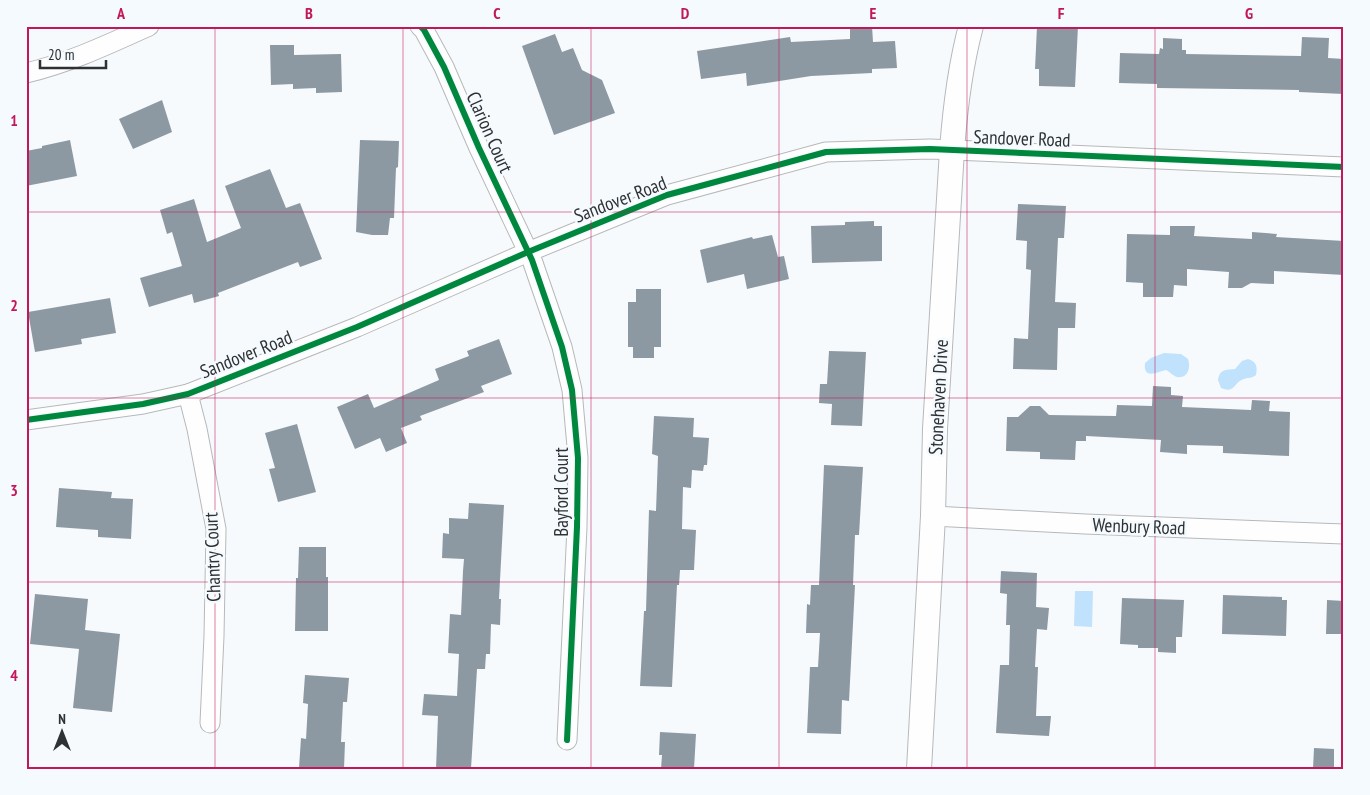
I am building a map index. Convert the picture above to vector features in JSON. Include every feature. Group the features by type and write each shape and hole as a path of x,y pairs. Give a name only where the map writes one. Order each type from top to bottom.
{"street":[{"path":"26,73 47,69 108,45 149,26"},
{"name":"Clarion Court","path":"420,26 444,67 479,148 528,252"},
{"name":"Stonehaven Drive","path":"919,769 934,516 936,429 952,150 955,114 965,47 971,26"},
{"name":"Sandover Road","path":"26,420 143,404 188,394 358,327 528,252 667,195 826,152 930,149 1344,167"},
{"name":"Bayford Court","path":"528,252 562,347 572,390 577,448 577,527 567,740"},
{"name":"Chantry Court","path":"188,394 197,429 216,529 210,723"},
{"name":"Wenbury Road","path":"934,516 1344,534"}],"water":[{"path":"1164,353 1181,354 1188,359 1188,372 1184,376 1177,377 1166,370 1151,374 1146,372 1145,363 1151,358"},
{"path":"1248,359 1256,365 1256,375 1240,380 1232,389 1221,388 1218,380 1222,372 1235,369 1242,361"},
{"path":"1075,591 1093,591 1092,627 1074,626"}],"building":[{"path":"850,26 872,26 873,42 895,41 897,68 872,69 872,73 811,76 747,86 746,73 701,79 697,51 790,37 791,42 850,39"},
{"path":"1037,26 1078,26 1075,87 1039,86 1039,69 1035,69"},
{"path":"555,34 562,52 573,48 582,70 602,80 615,113 554,135 522,46"},
{"path":"1302,37 1329,38 1328,58 1344,59 1344,94 1299,92 1299,90 1157,88 1157,84 1119,83 1120,53 1159,54 1160,48 1163,49 1163,38 1182,39 1182,50 1186,50 1186,54 1301,56"},
{"path":"270,45 294,45 294,55 341,54 342,92 316,93 316,88 293,89 293,84 271,85"},
{"path":"162,100 172,132 133,149 119,119"},
{"path":"70,140 77,176 26,186 26,151"},
{"path":"360,140 399,141 394,218 390,218 388,235 356,232"},
{"path":"270,169 286,208 300,203 322,259 300,267 298,262 218,293 219,296 194,303 192,294 149,307 140,278 182,266 172,232 167,234 160,210 194,199 207,242 241,228 225,186"},
{"path":"1018,204 1066,206 1064,238 1058,238 1055,302 1076,303 1075,328 1058,328 1057,370 1013,369 1014,338 1028,339 1031,270 1026,269 1027,241 1016,240"},
{"path":"874,221 874,226 882,226 882,261 812,263 811,226 845,225 845,222"},
{"path":"1170,226 1195,226 1194,236 1252,239 1252,232 1277,234 1276,237 1344,241 1344,275 1274,271 1274,284 1251,283 1242,288 1228,288 1229,272 1187,269 1187,286 1174,285 1173,297 1143,297 1143,283 1126,282 1127,234 1170,235"},
{"path":"772,235 778,257 784,256 789,279 747,289 744,274 707,283 700,250 752,237 753,239"},
{"path":"636,289 661,289 661,347 654,347 654,358 633,358 633,347 628,347 628,302 636,302"},
{"path":"110,298 116,333 81,339 82,344 35,352 28,312"},
{"path":"499,339 512,374 481,386 484,392 420,416 422,420 401,428 407,443 386,452 380,438 355,449 337,407 368,394 374,408 439,380 435,369 469,356 467,351"},
{"path":"829,351 866,352 862,426 831,425 832,404 819,403 820,384 827,384"},
{"path":"1153,386 1171,387 1171,395 1183,396 1182,407 1251,410 1252,400 1270,401 1269,411 1290,412 1289,456 1223,453 1223,446 1187,445 1187,454 1160,452 1161,440 1086,436 1086,441 1076,441 1075,460 1040,459 1040,452 1006,451 1007,417 1018,417 1030,406 1040,406 1049,415 1116,416 1117,405 1152,406"},
{"path":"654,416 694,418 693,437 709,438 707,465 704,465 703,471 692,470 691,488 683,487 682,529 696,530 694,570 680,570 679,585 677,585 672,687 640,686 644,611 646,611 649,510 656,511 658,456 652,454"},
{"path":"297,424 316,492 278,502 269,469 275,468 265,433"},
{"path":"824,465 863,467 859,535 855,535 853,585 855,585 849,701 842,700 841,734 807,733 810,667 818,667 820,633 806,633 807,604 810,605 811,585 819,585"},
{"path":"59,488 112,492 111,498 133,499 131,539 98,537 98,530 56,527"},
{"path":"469,503 504,505 499,599 501,599 500,625 491,624 490,654 486,654 485,669 477,669 471,769 436,769 438,716 422,715 424,694 457,696 459,654 448,653 450,614 461,615 464,559 442,558 443,533 449,534 449,518 468,519"},
{"path":"299,547 326,547 328,631 295,631 296,578 298,578"},
{"path":"1001,571 1037,573 1036,607 1049,608 1047,630 1037,629 1035,667 1038,667 1036,716 1051,716 1049,736 996,733 1000,665 1009,665 1010,625 1006,625 1007,594 1000,593"},
{"path":"35,594 88,599 85,630 120,634 112,712 73,708 79,649 30,644"},
{"path":"1223,595 1282,597 1282,600 1287,600 1286,636 1222,634"},
{"path":"1122,598 1184,600 1182,637 1176,637 1176,653 1158,652 1158,648 1138,648 1138,645 1120,644"},
{"path":"1327,600 1344,601 1344,634 1326,634"},
{"path":"305,675 349,678 347,702 343,702 341,742 345,742 344,769 299,768 301,738 306,739 308,704 303,703"},
{"path":"660,732 696,734 694,769 661,769 662,755 659,755"},
{"path":"1314,748 1334,749 1334,769 1313,769"}],"cycle path":[{"path":"420,26 444,67 479,148 532,260 562,347 572,390 578,458 577,527 567,740"},
{"path":"26,420 143,404 188,394 357,327 528,252 667,195 826,152 930,149 1344,167"}]}
